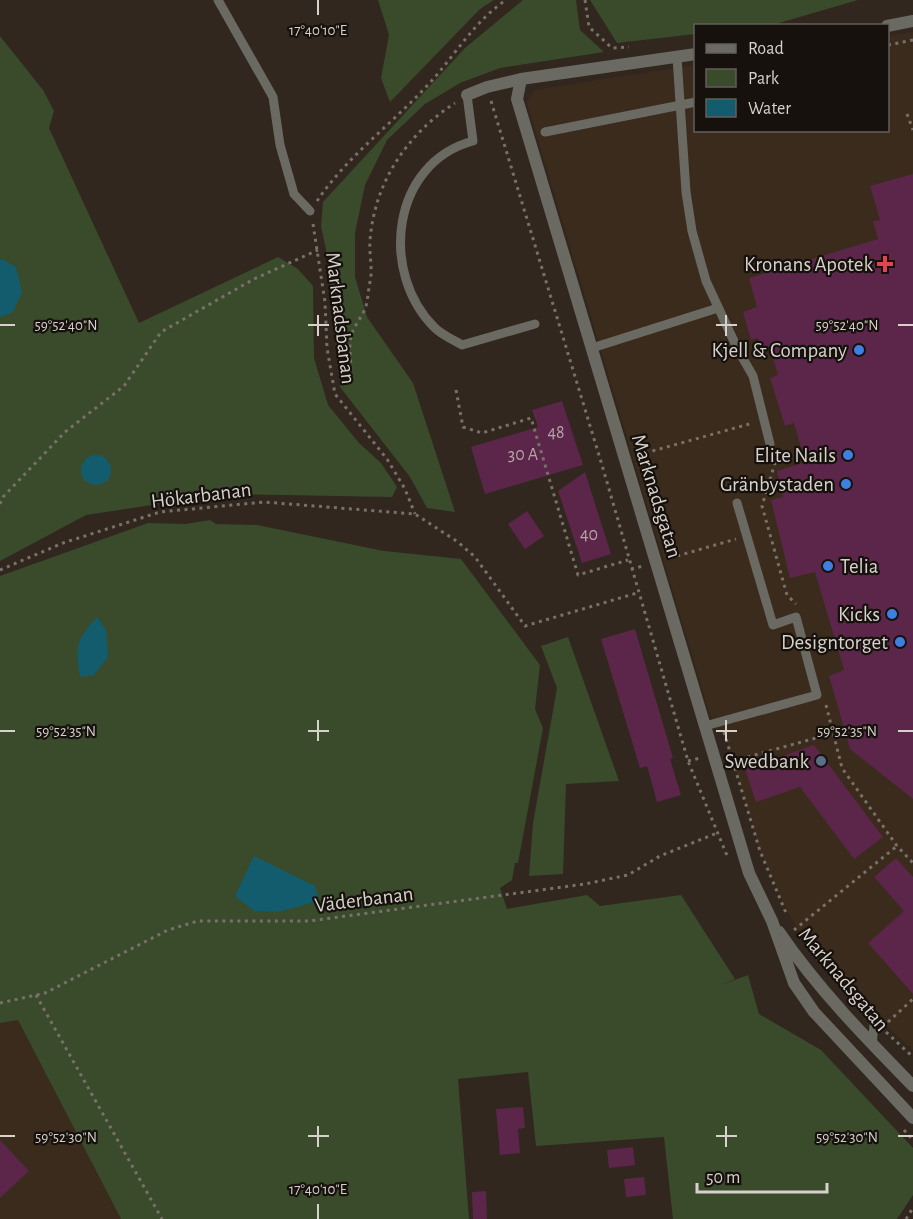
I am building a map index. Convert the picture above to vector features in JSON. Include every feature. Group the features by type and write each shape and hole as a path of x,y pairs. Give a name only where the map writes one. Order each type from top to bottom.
{"street":[{"path":"889,26 913,21"},
{"path":"467,95 487,87 521,79 694,54"},
{"name":"Marknadsgatan","path":"521,79 517,99 749,873 772,921 794,983 814,1012 913,1118"},
{"name":"Marknadsgatan","path":"772,921 801,964 872,1045 913,1086"}],"lane":[{"path":"218,0 273,97 280,145 294,194 310,211"},
{"path":"676,57 686,192 692,231 706,281 753,376 770,444"},
{"path":"467,95 473,141 450,150 436,161 409,193 399,239 403,271 413,299 435,329 462,345 535,324"},
{"path":"544,132 694,102"},
{"path":"592,348 718,308"},
{"path":"705,726 817,695 796,617 773,625 737,503"},
{"path":"872,1045 875,1016"}],"path":[{"path":"310,211 332,180 426,87 486,14 506,0"},
{"path":"585,0 589,27 612,48 631,47"},
{"path":"889,45 913,40"},
{"path":"907,114 913,130"},
{"name":"Marknadsbanan","path":"310,211 318,250 325,302 327,348 335,394 387,459 405,489 415,514"},
{"path":"0,504 3,497 65,432 124,386 161,332 254,279 318,250"},
{"path":"456,390 464,427 482,433 531,418 578,575 628,560"},
{"path":"602,465 764,420"},
{"name":"Hökarbanan","path":"0,570 63,543 160,512 264,502 415,514"},
{"path":"415,514 458,542 475,558 525,626 637,592"},
{"path":"631,569 747,536"},
{"path":"721,722 760,851 794,931 800,939"},
{"path":"733,761 834,733"},
{"name":"Väderbanan","path":"0,1003 36,995 168,930 198,921 309,921 393,912 468,898 585,884 628,875 660,856 736,826"},
{"path":"794,931 897,846"},
{"path":"36,995 162,1219"},
{"path":"913,999 881,1028 913,1057"},
{"path":"906,1219 913,1208"}],"shaded area":[{"path":"913,32 913,1050 864,1006 804,939 790,917 760,851 727,741 710,715 527,103 534,90 694,65 694,132 889,132 889,36"},
{"path":"18,1020 121,1219 0,1219 0,1023"}],"green space":[{"path":"378,0 494,0 480,9 390,102 381,78 389,35"},
{"path":"523,0 576,0 580,30 604,52 500,68 460,83 425,104 387,140 365,185 355,233 355,277 367,317 413,383 455,512 427,508 410,477 340,387 326,249 321,227 323,202 465,48"},
{"path":"590,0 858,0 775,24 694,24 694,34 617,43"},
{"path":"0,36 43,90 54,111 49,128 139,323 278,257 298,269 313,286 314,358 328,405 359,443 381,463 397,487 392,497 225,494 86,515 0,561"},
{"path":"210,520 216,524 257,525 384,551 461,559 540,665 535,709 543,728 518,863 515,863 512,880 500,888 507,909 587,895 600,906 681,895 735,979 721,985 748,975 759,1014 821,1050 913,1148 913,1195 897,1219 673,1219 664,1137 536,1146 528,1072 458,1079 469,1219 121,1219 18,1020 0,1023 0,576 148,523 185,524"},
{"path":"568,637 619,781 566,784 563,874 529,876 533,823 557,688 541,646"}],"water":[{"path":"0,260 16,267 22,292 13,312 0,317"},
{"path":"96,455 107,459 111,470 107,481 96,485 85,481 81,470 85,459"},
{"path":"97,617 106,630 108,657 94,675 80,677 79,644"},
{"path":"254,856 315,886 319,901 278,912 254,911 235,896"}],"building":[{"name":"Gränbystaden","path":"913,174 913,799 850,749 829,676 844,670 815,572 790,578 771,500 783,497 777,471 805,462 794,423 785,426 770,378 778,375 770,348 761,351 758,338 751,340 743,312 757,307 749,278 878,239 873,221 880,220 870,186"},
{"path":"562,401 583,465 485,494 471,447 538,427 532,410"},
{"path":"585,472 611,554 582,563 558,491"},
{"path":"527,511 544,536 525,549 508,524"},
{"path":"635,629 673,758 670,759 681,795 657,802 647,766 640,768 601,639"},
{"path":"814,745 883,837 854,859 800,787 756,802 745,769"},
{"path":"896,858 913,877 913,994 868,943 904,911 874,877"},
{"path":"523,1107 525,1128 518,1129 520,1153 500,1155 496,1109"},
{"path":"0,1140 29,1171 0,1198"},
{"path":"633,1147 635,1165 609,1168 607,1150"},
{"path":"644,1177 646,1195 626,1197 624,1179"},
{"path":"486,1191 487,1219 473,1219 472,1192"}],"place":[{"name":"Kronans Apotek","path":"885,264"},
{"name":"Kjell & Company","path":"859,350"},
{"name":"Elite Nails","path":"848,455"},
{"name":"Gränbystaden","path":"846,484"},
{"name":"Telia","path":"828,566"},
{"name":"Kicks","path":"892,614"},
{"name":"Designtorget","path":"900,642"},
{"name":"Swedbank","path":"821,761"}]}
